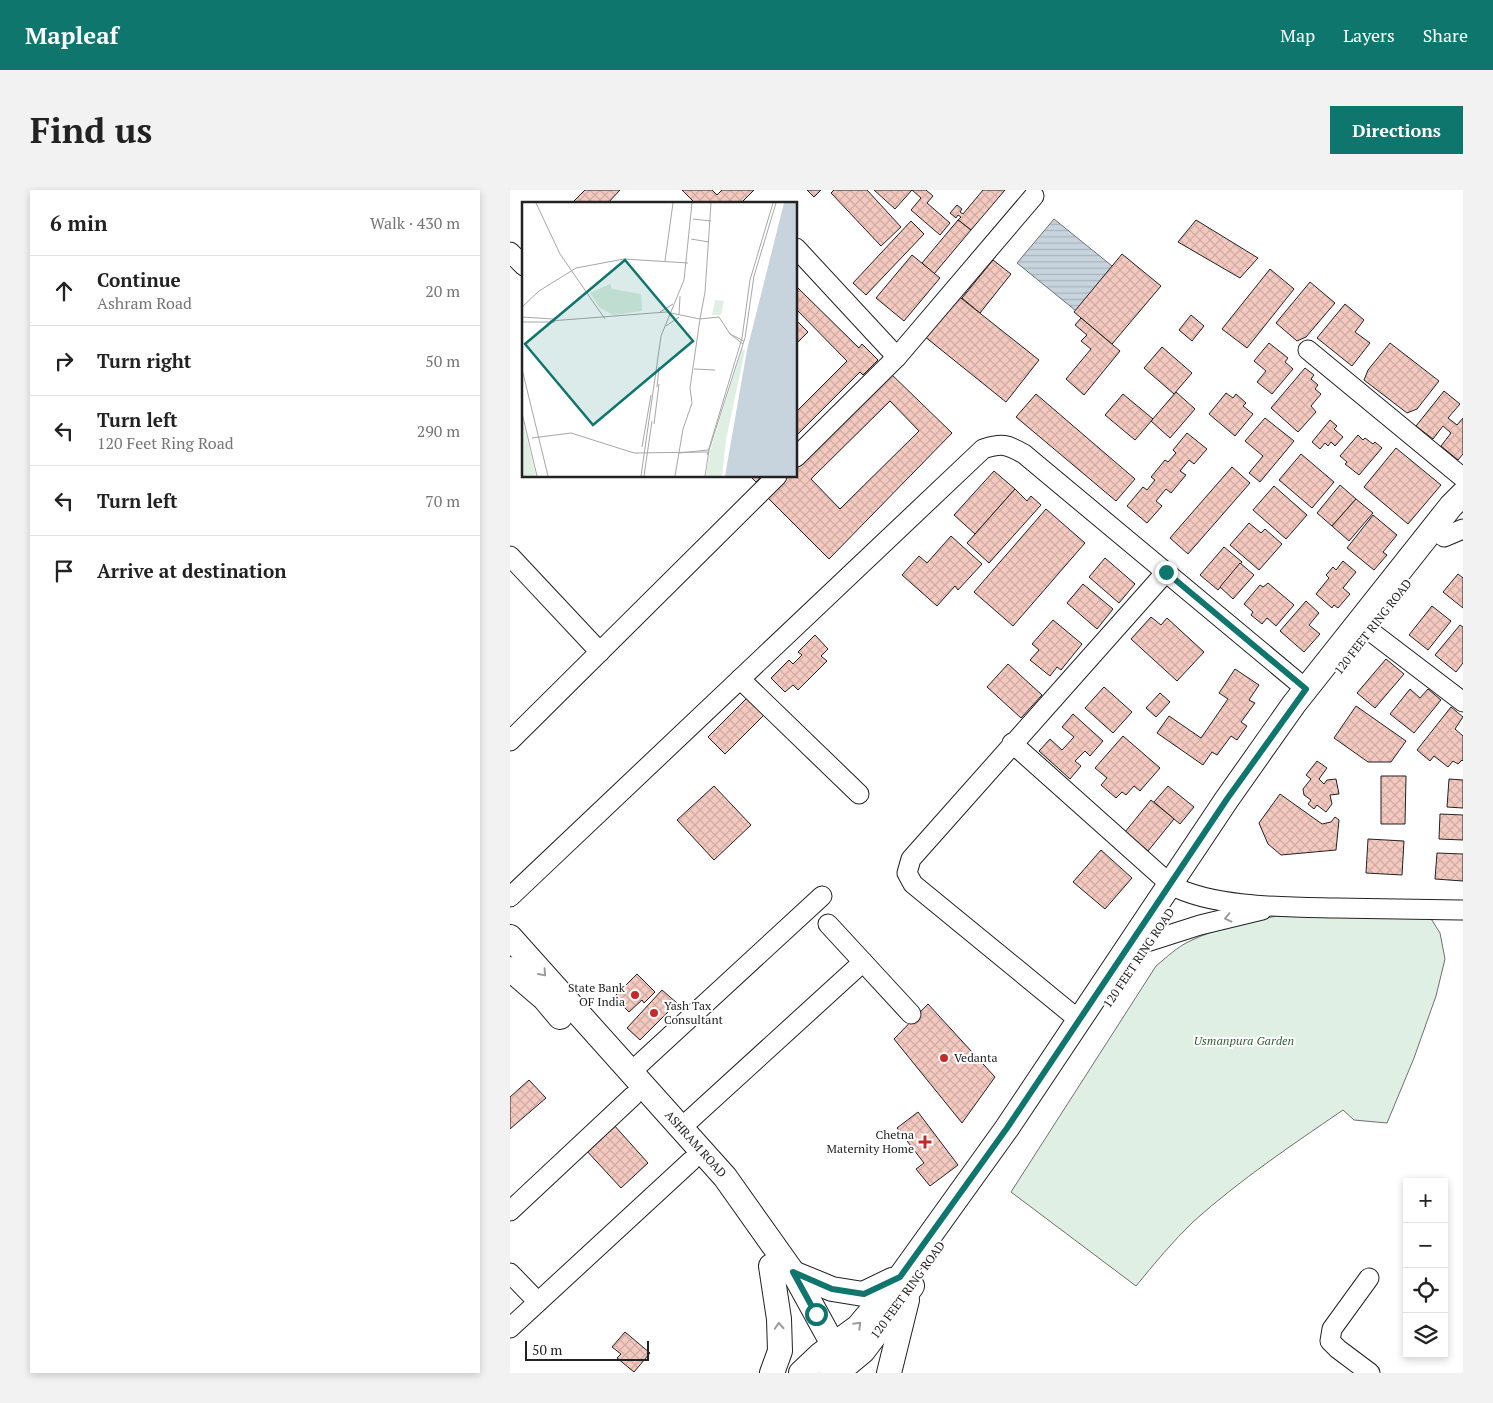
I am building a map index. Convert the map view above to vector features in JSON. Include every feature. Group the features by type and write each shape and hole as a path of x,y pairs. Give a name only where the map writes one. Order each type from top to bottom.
{"main road":[{"path":"1448,531 1463,483"},
{"path":"1448,531 1463,513"},
{"name":"120 FEET RING ROAD","path":"905,1282 1020,1138 1177,888 1309,708 1448,531"},
{"name":"120 FEET RING ROAD","path":"1177,888 1227,799 1306,689 1448,531"},
{"name":"ASHRAM ROAD","path":"510,937 725,1177 782,1269 784,1285 835,1364"},
{"name":"120 FEET RING ROAD","path":"801,1373 835,1364 864,1351 905,1282 1079,1020 1144,938"},
{"name":"ASHRAM ROAD","path":"510,969 544,998 633,1096 714,1186 782,1269"},
{"path":"772,1373 780,1351 779,1318 782,1269 832,1289 864,1294 905,1282 889,1373"}],"street":[{"path":"798,455 897,357 1034,196"},
{"path":"798,250 897,357"},
{"path":"510,252 522,264"},
{"path":"1308,350 1463,483"},
{"path":"510,897 983,448 1004,444 1024,454 1306,689"},
{"path":"510,741 774,478"},
{"path":"510,556 600,652"},
{"path":"1079,1020 913,884 907,873 911,859 1166,572"},
{"path":"1370,631 1463,702"},
{"path":"740,678 859,794"},
{"path":"1012,744 1177,888 1216,899 1276,907 1463,910"},
{"path":"631,1072 822,896"},
{"path":"1144,938 1276,907"},
{"path":"828,924 911,1014"},
{"path":"681,1128 863,962"},
{"path":"510,1211 633,1096"},
{"path":"510,1328 690,1161"},
{"path":"510,1273 538,1302"},
{"path":"1368,1278 1332,1329 1330,1341 1370,1373"}],"green space":[{"name":"Usmanpura Garden","path":"1276,916 1430,917 1440,933 1445,959 1436,996 1414,1058 1387,1123 1354,1120 1343,1110 1267,1163 1194,1221 1136,1286 1011,1192 1156,966 1172,952 1200,936 1232,926"}],"shaded area":[{"path":"1054,219 1143,291 1107,336 1017,263"}],"building":[{"path":"585,190 620,190 609,202 573,202"},
{"path":"682,190 712,190 717,195 722,190 754,190 742,202 694,202"},
{"path":"807,190 821,190 814,197"},
{"path":"834,190 867,190 901,227 881,246 831,193"},
{"path":"874,190 912,190 895,209"},
{"path":"912,190 926,190 933,196 927,203 950,223 940,235 911,210 921,198"},
{"path":"983,190 1005,190 971,230 958,220 961,217 958,215 956,218 950,213 957,205 962,209 960,212 963,214"},
{"path":"958,220 971,230 934,274 922,263"},
{"path":"1196,220 1258,258 1240,278 1178,242"},
{"path":"911,221 924,234 866,295 853,283"},
{"path":"1122,254 1161,286 1112,344 1074,312"},
{"path":"912,255 940,278 904,321 876,298"},
{"path":"993,260 1011,274 980,313 962,298"},
{"path":"1270,269 1294,289 1247,348 1222,329"},
{"path":"1310,282 1335,303 1306,337 1297,341 1276,323"},
{"path":"798,288 859,348 862,344 878,360 863,375 860,372 798,434 798,410 847,361 798,311"},
{"path":"957,295 1039,360 1006,402 924,336"},
{"path":"1345,304 1364,320 1355,332 1370,343 1352,366 1317,338"},
{"path":"1191,315 1204,326 1192,341 1179,330"},
{"path":"1081,318 1120,351 1084,395 1066,379 1091,349 1081,341 1087,335 1075,325"},
{"path":"798,322 808,332 798,342"},
{"path":"1269,343 1288,358 1285,362 1293,369 1272,394 1257,382 1266,371 1254,361"},
{"path":"1390,343 1439,381 1417,409 1407,413 1364,380 1368,370"},
{"path":"1162,347 1192,373 1174,394 1144,368"},
{"path":"1305,368 1314,375 1311,379 1318,385 1315,389 1321,394 1311,406 1316,412 1298,432 1271,408"},
{"path":"887,370 952,433 829,559 764,494 780,478 798,478 798,459","holes":["890,401 919,431 840,509 811,479"]},
{"path":"1444,391 1460,404 1448,418 1457,425 1463,418 1463,454 1458,460 1441,446 1451,433 1443,426 1433,439 1416,426"},
{"path":"1176,392 1195,409 1170,438 1151,421"},
{"path":"1226,393 1233,398 1236,394 1246,403 1243,406 1253,414 1235,436 1209,414"},
{"path":"1036,394 1135,479 1116,501 1016,417"},
{"path":"1123,394 1153,419 1135,440 1105,415"},
{"path":"1265,418 1294,441 1260,482 1249,473 1263,456 1245,441"},
{"path":"1330,420 1337,426 1334,429 1343,437 1335,446 1331,442 1328,446 1325,443 1320,449 1312,442"},
{"path":"1187,433 1207,449 1194,464 1189,460 1180,471 1186,475 1171,493 1166,489 1156,501 1162,506 1147,523 1127,506 1143,487 1147,490 1155,480 1151,477 1165,460 1168,462 1176,453 1173,450"},
{"path":"1358,435 1363,440 1365,438 1373,444 1375,442 1382,448 1359,475 1345,464 1347,462 1340,456"},
{"path":"1396,448 1441,485 1408,524 1364,487"},
{"path":"1301,454 1334,482 1312,508 1279,480"},
{"path":"1232,467 1250,483 1188,554 1170,538"},
{"path":"994,471 1015,489 975,534 954,515"},
{"path":"752,478 760,478 756,482"},
{"path":"1340,485 1356,499 1332,526 1317,513"},
{"path":"1274,486 1307,515 1286,539 1253,510"},
{"path":"1015,489 1027,501 1031,496 1041,505 989,563 967,543"},
{"path":"1356,499 1373,513 1349,541 1332,526"},
{"path":"1046,509 1085,543 1013,626 974,592"},
{"path":"1373,515 1397,535 1383,552 1387,555 1374,570 1347,548"},
{"path":"1249,523 1261,533 1265,529 1282,544 1259,570 1230,545"},
{"path":"951,536 982,564 958,590 955,586 937,606 902,575 919,556 927,563"},
{"path":"1224,547 1242,562 1218,590 1200,575"},
{"path":"1105,558 1135,584 1119,603 1089,577"},
{"path":"1343,561 1356,572 1343,588 1350,594 1338,608 1334,605 1332,608 1316,594 1329,578 1326,575 1333,567 1336,570"},
{"path":"1240,563 1254,575 1233,599 1220,587"},
{"path":"1458,574 1463,578 1463,608 1443,592"},
{"path":"1268,583 1294,605 1276,626 1267,618 1262,624 1251,615 1253,612 1244,604 1260,585 1263,587"},
{"path":"1083,584 1113,609 1097,629 1067,603"},
{"path":"1306,601 1319,613 1309,625 1320,634 1304,652 1280,631"},
{"path":"1432,606 1451,621 1428,650 1409,635"},
{"path":"1151,617 1161,625 1167,618 1204,652 1177,681 1131,639"},
{"path":"1053,620 1082,644 1061,670 1057,667 1050,676 1030,660 1039,650 1032,644"},
{"path":"1460,625 1463,627 1463,663 1456,672 1435,655"},
{"path":"815,635 828,649 821,656 827,661 798,690 793,685 785,692 771,678 789,660 793,664 802,655 798,652"},
{"path":"1386,659 1404,674 1375,708 1357,693"},
{"path":"1008,664 1042,695 1021,718 987,687"},
{"path":"1235,669 1259,685 1249,700 1255,703 1241,722 1247,726 1237,740 1231,736 1217,755 1212,752 1203,765 1157,733 1169,716 1201,738 1228,699 1219,693"},
{"path":"1104,687 1132,712 1113,733 1085,708"},
{"path":"1410,689 1420,698 1428,689 1441,700 1414,733 1390,714"},
{"path":"1160,693 1170,702 1156,717 1146,708"},
{"path":"747,698 764,715 725,754 708,737"},
{"path":"1356,706 1406,741 1391,762 1368,762 1334,738"},
{"path":"1451,707 1463,717 1455,729 1463,736 1463,761 1458,764 1453,761 1448,767 1434,756 1430,761 1417,750"},
{"path":"1073,714 1103,741 1090,756 1085,751 1075,761 1081,766 1070,779 1039,751 1050,739 1062,750 1074,737 1062,727"},
{"path":"1123,736 1160,768 1140,791 1134,786 1126,795 1122,792 1116,798 1101,785 1107,778 1095,768"},
{"path":"1317,761 1327,768 1319,779 1324,784 1327,780 1336,779 1339,794 1330,795 1332,804 1326,812 1317,805 1314,809 1308,804 1311,800 1304,795 1303,789 1311,779 1306,775"},
{"path":"1381,776 1406,776 1405,824 1381,824"},
{"path":"1449,779 1463,780 1463,808 1447,807"},
{"path":"714,786 751,825 714,860 677,820"},
{"path":"1168,786 1194,807 1180,824 1154,802"},
{"path":"1280,794 1322,824 1331,822 1335,817 1339,820 1336,850 1281,855 1268,844 1259,823"},
{"path":"1151,800 1174,819 1148,851 1125,832"},
{"path":"1440,814 1463,815 1463,840 1439,839"},
{"path":"1368,839 1404,841 1402,875 1366,873"},
{"path":"1101,850 1132,878 1105,909 1073,882"},
{"path":"1437,853 1463,854 1463,881 1435,879"},
{"name":"State Bank OF India","path":"637,974 655,992 644,1003 642,1000 629,1012 614,997"},
{"name":"Yash Tax Consultant","path":"662,990 677,1003 640,1040 627,1028"},
{"name":"Vedanta","path":"928,1004 995,1077 962,1123 894,1039"},
{"path":"529,1080 546,1098 510,1129 510,1097"},
{"path":"918,1112 958,1165 930,1186 916,1169 924,1163 897,1128"},
{"path":"613,1124 648,1163 621,1188 585,1149"},
{"path":"625,1332 650,1353 634,1372 617,1358 621,1354 612,1347"}],"place":[{"name":"State Bank OF India","path":"635,995"},
{"name":"Yash Tax Consultant","path":"654,1013"},
{"name":"Vedanta","path":"944,1058"},
{"name":"Chetna Maternity Home","path":"925,1142"}],"route":[{"path":"816,1314 793,1272 832,1289 864,1294 900,1277 1007,1128 1227,799 1306,689 1166,572"}]}
